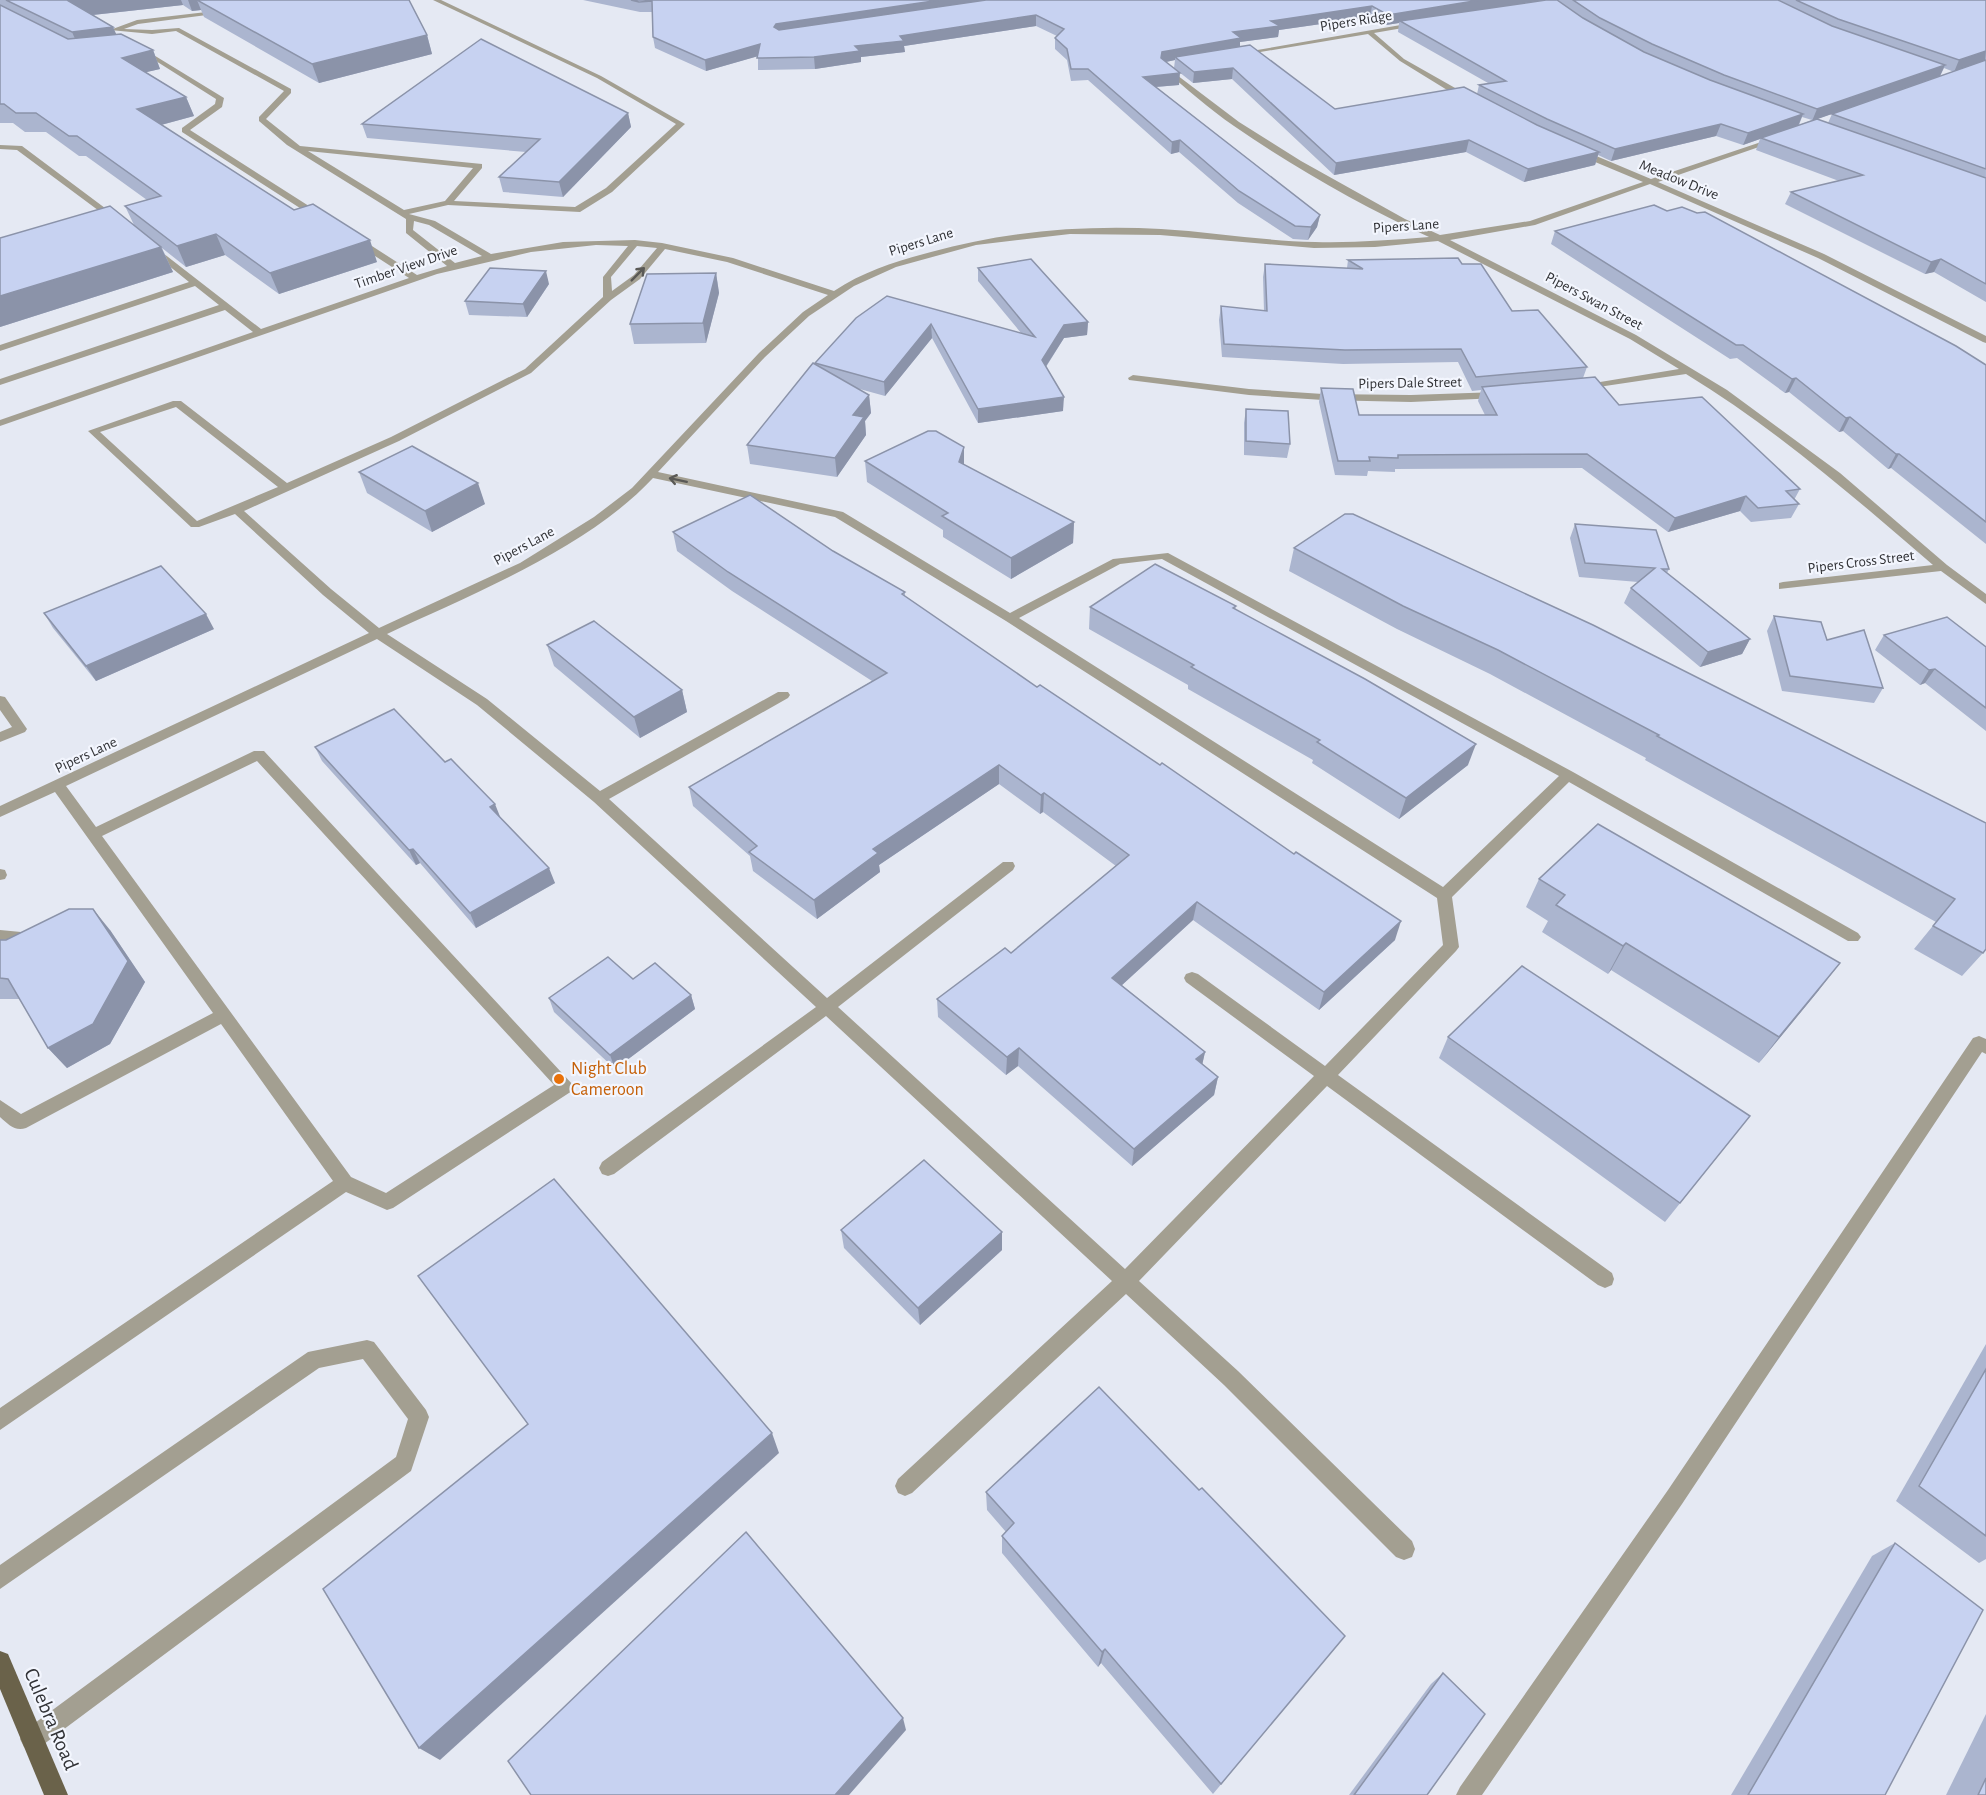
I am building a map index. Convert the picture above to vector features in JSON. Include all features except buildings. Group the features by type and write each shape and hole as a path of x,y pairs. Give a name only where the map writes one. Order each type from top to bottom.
{"main road":[{"name":"Culebra Road","path":"0,1665 56,1795"}],"street":[{"path":"407,216 448,203 577,210 609,190 681,124 599,77 436,0"},
{"path":"230,10 137,22 113,30 152,32 177,28 288,91 262,119 297,148 407,216 432,223 488,256"},
{"name":"Pipers Ridge","path":"1232,55 1424,23"},
{"path":"1369,32 1402,60 1477,103"},
{"path":"130,48 150,55 220,98 219,105 185,130 326,220"},
{"name":"Pipers Swan Street","path":"1174,64 1163,66 1236,124 1298,163 1402,221 1442,239 1633,338 1723,392 1836,475 1943,567 1986,600"},
{"name":"Pipers Lane","path":"0,812 524,565 563,542 613,507 651,474 762,355 800,319 834,294 876,272 929,254 986,240 1044,233 1138,231 1314,244 1375,244 1442,239 1532,223 1780,137"},
{"path":"0,147 19,148 126,227"},
{"path":"297,148 479,166 448,203"},
{"name":"Meadow Drive","path":"1571,149 1821,256 1986,340"},
{"path":"407,216 409,231 453,266"},
{"path":"106,224 117,220"},
{"path":"346,233 416,278"},
{"path":"144,241 260,333"},
{"path":"608,298 607,277 635,243"},
{"name":"Timber View Drive","path":"0,423 453,266 488,256 561,244 635,243 663,246 727,259 834,294"},
{"path":"286,488 177,403 93,431 195,525 237,510 286,488 395,439 528,371 608,298 637,277 663,246"},
{"path":"0,348 197,282"},
{"path":"0,382 227,306"},
{"path":"1566,390 1686,371"},
{"name":"Pipers Dale Street","path":"1133,378 1264,394 1355,398 1510,395"},
{"path":"651,474 839,514 1010,618 1444,895 1451,947 1126,1281 905,1486"},
{"path":"237,510 327,592 378,634 482,702 599,798 1231,1378 1404,1549"},
{"path":"1010,618 1117,561 1164,555 1568,776 1853,937"},
{"name":"Pipers Cross Street","path":"1783,586 1943,567"},
{"path":"599,798 783,694"},
{"path":"0,700 20,729 0,737"},
{"path":"58,785 93,834 223,1015 345,1183 387,1202 566,1086 260,754 93,834"},
{"path":"1444,895 1568,776"},
{"path":"608,1168 827,1007 1008,866"},
{"path":"0,936 16,936 0,959"},
{"path":"1192,978 1605,1279"},
{"path":"0,1107 20,1123 223,1015"},
{"path":"1468,1795 1675,1497 1979,1043 1986,1047"},
{"path":"0,1420 345,1183"},
{"path":"0,1578 315,1359 367,1349 419,1417 404,1464 32,1739"}],"place":[{"name":"Night Club Cameroon","path":"559,1079"}]}
